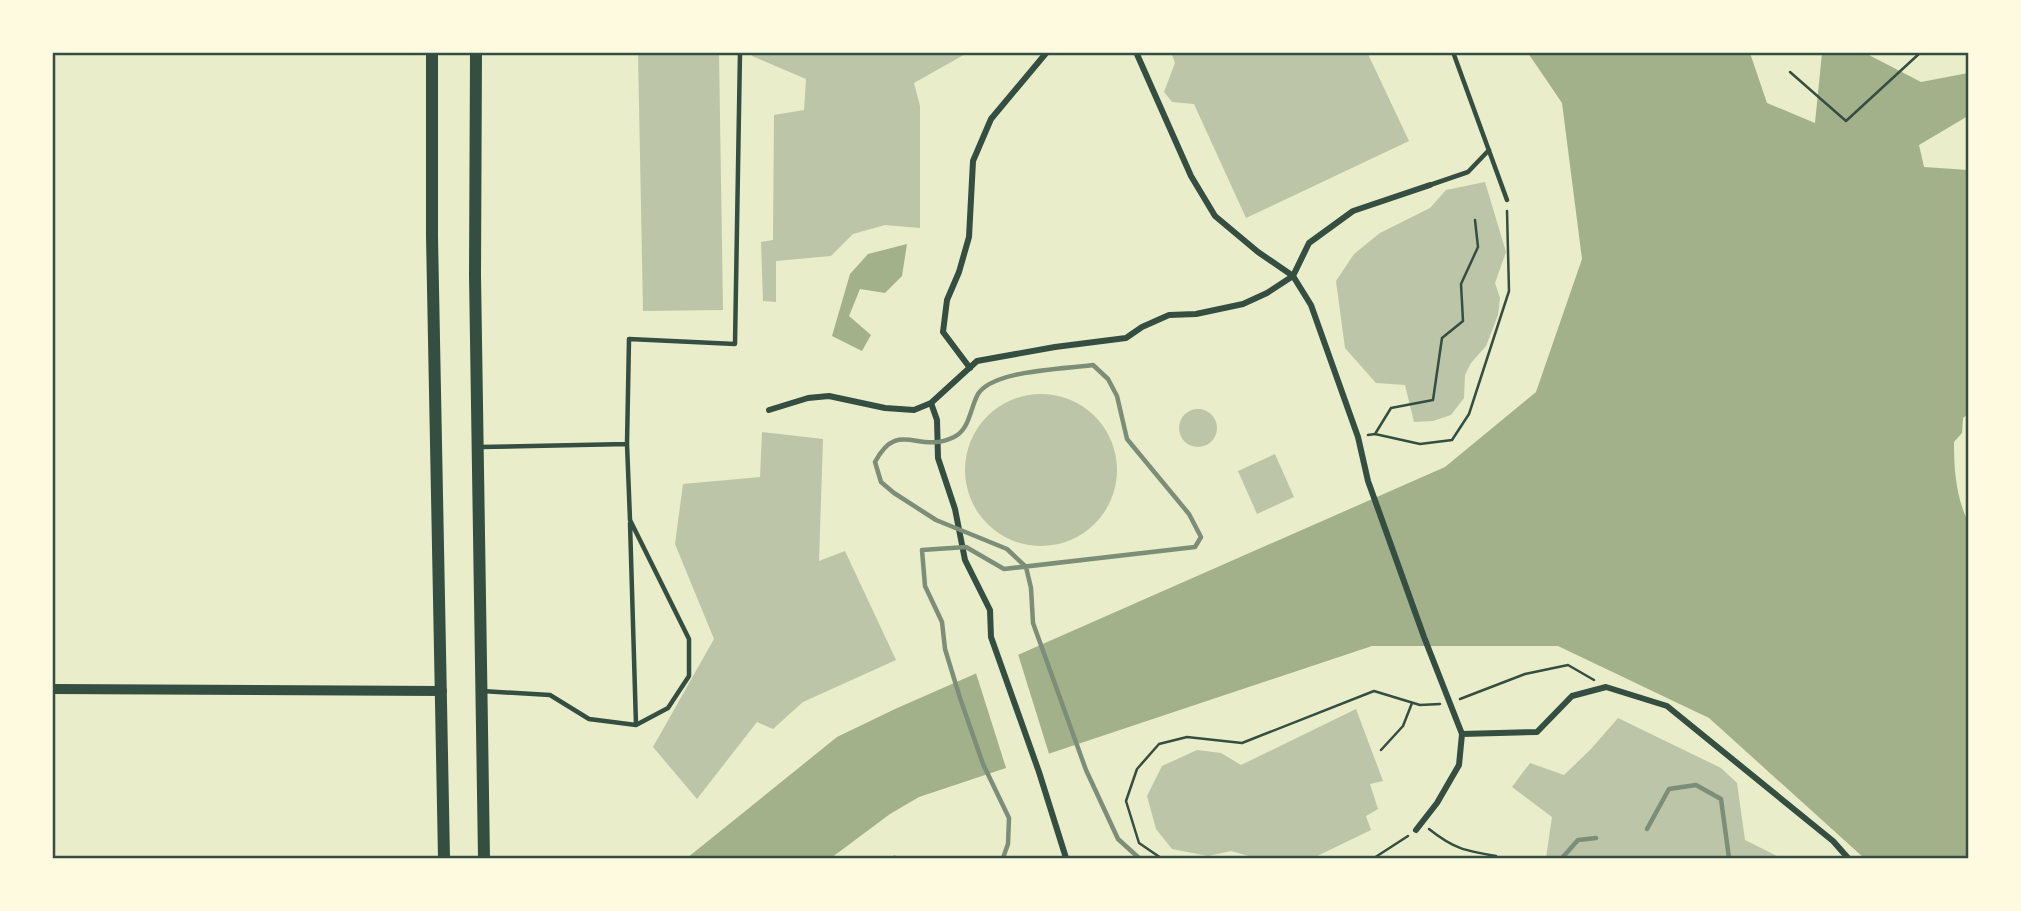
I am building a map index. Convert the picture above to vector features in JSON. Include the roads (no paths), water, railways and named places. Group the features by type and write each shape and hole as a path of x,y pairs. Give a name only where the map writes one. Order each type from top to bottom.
{"main road":[{"path":"432,52 432,236 444,859"},
{"path":"476,52 475,275 484,859"}],"street":[{"path":"970,368 943,332 947,300 969,237 973,162 991,119 1047,52"},
{"path":"1136,52 1191,176 1214,216 1293,276 1311,305 1358,437 1368,481 1462,734 1459,765 1437,803 1416,830"},
{"path":"769,410 808,398 829,396 853,403 914,410 931,403 977,361 1126,338 1169,315 1196,314 1243,304 1267,293 1293,276 1310,243 1353,211 1430,185"},
{"path":"931,403 937,420 938,458 955,509 965,560 990,610 991,637 1039,772 1066,859"},
{"path":"1462,734 1538,732 1572,696 1606,687 1667,706 1833,841 1848,859"},
{"path":"52,689 442,691"}],"lane":[{"path":"636,725 627,444 629,339 735,344 740,52"},
{"path":"1453,52 1507,200"},
{"path":"1430,185 1468,172 1489,150"},
{"path":"477,446 627,444"},
{"path":"481,691 550,695 589,719 636,725 668,708 689,676 689,639 630,520"}],"railway":[{"path":"1003,858 1008,844 1009,818 983,764 960,698 945,649 942,622 925,586 922,550 966,547 1004,569 1195,547 1201,537 1189,514 1127,439 1117,396 1108,379 1093,365 1029,372 996,381 984,387 977,396 966,425 959,434 941,441 892,442 875,462 881,482 894,493 936,520 1007,549 1026,567 1031,588 1033,623 1086,770 1118,839 1139,858"},
{"path":"1647,829 1669,789 1696,785 1721,799 1729,858"},
{"path":"1562,858 1578,840 1596,838"}]}
